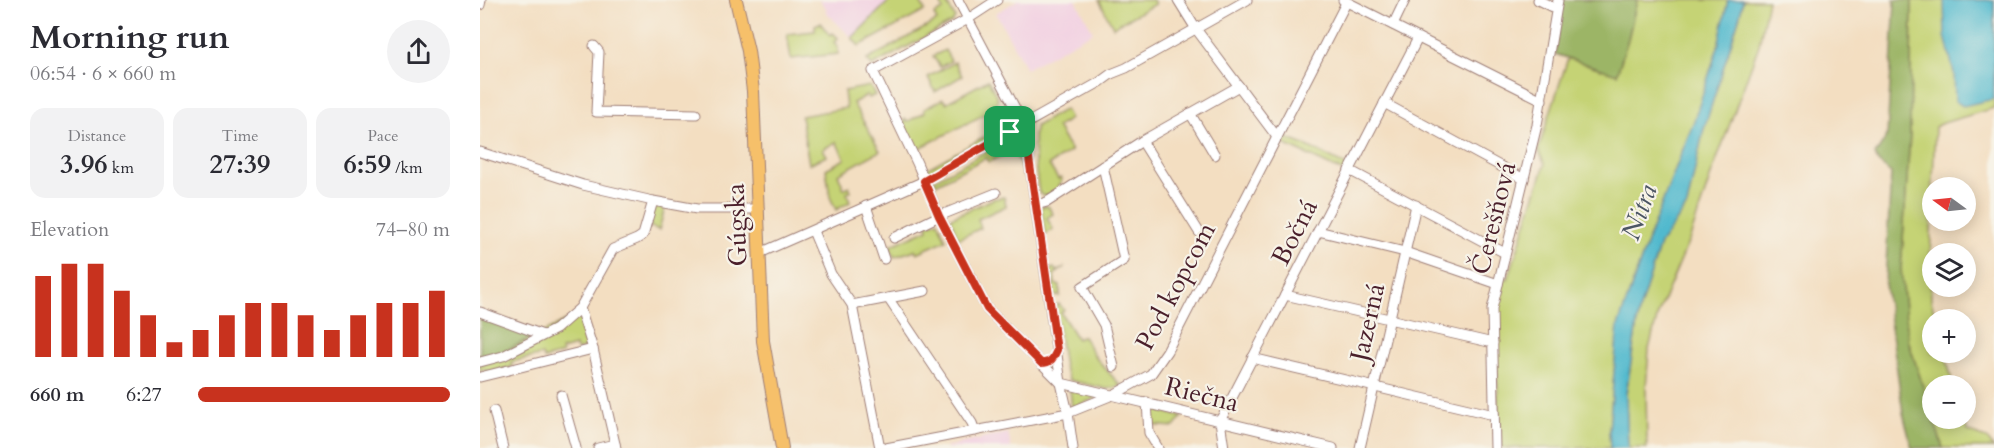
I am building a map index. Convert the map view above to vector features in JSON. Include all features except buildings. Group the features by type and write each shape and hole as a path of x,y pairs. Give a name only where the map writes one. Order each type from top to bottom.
{"main road":[{"name":"Gúgska","path":"736,0 748,51 753,91 763,341 782,448"}],"street":[{"path":"480,4 482,0"},
{"path":"958,0 1024,124 1072,448"},
{"path":"997,0 968,19 873,71 939,216 987,309 1061,383"},
{"path":"1178,0 1196,29 1277,137"},
{"path":"760,253 924,181 1246,0"},
{"path":"1393,25 1405,0"},
{"path":"1538,0 1557,4"},
{"path":"1344,2 1542,100"},
{"name":"Pod kopcom","path":"886,448 1068,413 1115,394 1151,374 1167,351 1344,2"},
{"name":"Čerešňová","path":"1495,448 1492,309 1542,100 1557,4"},
{"name":"Bočná","path":"1220,421 1418,38"},
{"path":"594,46 599,52 596,111 696,114"},
{"path":"1036,205 1047,202 1143,141 1239,86"},
{"path":"1384,103 1524,178"},
{"path":"1190,113 1215,155"},
{"path":"1143,141 1199,232"},
{"path":"480,152 583,185 654,201 697,209 759,209"},
{"path":"1103,166 1124,260 1082,287 1104,325 1114,367"},
{"path":"1349,170 1506,253"},
{"path":"894,238 939,216 996,193"},
{"path":"480,362 502,356 556,329 580,308 613,249 643,235 654,201"},
{"name":"Jazerná","path":"1360,448 1416,205"},
{"path":"866,206 884,259"},
{"path":"813,231 831,274 852,305 880,448"},
{"path":"1318,231 1405,252 1498,284"},
{"path":"852,305 926,291"},
{"path":"1285,295 1493,343"},
{"path":"888,298 972,423 975,431"},
{"path":"580,308 593,349 616,446 598,448"},
{"path":"480,312 543,335"},
{"path":"480,377 593,349"},
{"path":"1041,363 1052,360 1057,350"},
{"path":"1252,358 1494,415"},
{"name":"Riečna","path":"1061,383 1115,394 1333,448"},
{"path":"561,395 576,448"},
{"path":"1147,402 1149,433 1158,448"},
{"path":"494,411 503,448"},
{"path":"1220,421 1224,448"}],"shaded area":[{"path":"819,0 890,0 852,38 825,11 827,9"},
{"path":"1018,0 1076,0 1093,32 1026,69 996,13"},
{"path":"1008,433 1011,448 946,448 946,447"}],"green space":[{"path":"890,0 919,0 925,11 859,46 852,38"},
{"path":"1099,0 1153,0 1155,4 1113,27"},
{"path":"1563,0 1637,0 1617,74 1555,54"},
{"path":"1637,0 1728,0 1718,47 1694,121 1649,237 1618,326 1609,431 1610,448 1499,448 1496,311 1502,277 1508,279 1545,164 1538,150 1568,58 1617,73"},
{"path":"1743,0 1768,0 1759,45 1690,238 1658,314 1649,349 1646,388 1647,448 1628,448 1626,394 1639,311 1660,244 1687,206 1703,132"},
{"path":"1912,0 1994,0 1994,108 1935,127 1933,177 1922,177 1922,231 1931,231 1931,243 1922,243 1922,297 1931,297 1933,309 1922,309 1922,363 1948,363 1950,375 1922,375 1922,384 1908,340 1901,269 1910,134"},
{"path":"1912,0 1910,134 1901,269 1908,340 1922,383 1922,429 1937,429 1943,448 1912,448 1903,413 1885,284 1891,173 1878,162 1875,155 1887,136 1895,1"},
{"path":"945,1 955,17 953,22 872,66 867,60 937,21 934,15 943,10 941,4"},
{"path":"820,23 830,35 833,33 838,38 834,42 838,47 838,54 791,59 787,34 815,31 815,25"},
{"path":"945,50 951,61 940,67 933,56"},
{"path":"955,62 962,76 935,92 928,77"},
{"path":"988,80 998,99 989,112 914,151 902,126 905,119 907,122 925,112 924,109 943,99 946,103"},
{"path":"870,86 875,95 869,98 867,95 853,103 880,151 838,174 844,189 849,186 851,191 847,193 850,202 836,210 830,197 826,169 845,159 836,142 823,149 827,156 809,164 801,116 846,108 844,91"},
{"path":"1065,109 1070,119 1057,127 1071,151 1049,165 1058,179 1062,180 1055,193 1044,196 1039,193 1038,187 1034,148 1036,126"},
{"path":"1003,127 1005,132 930,173 928,168"},
{"path":"1012,137 1021,142 1025,175 1023,176 1016,156 1008,154 989,162 985,158 936,184 934,180"},
{"path":"1284,137 1347,166 1344,172 1282,143"},
{"path":"1004,197 1006,206 978,219 981,228 958,239 950,218 993,199"},
{"path":"654,206 665,207 659,230 649,226"},
{"path":"1041,206 1048,206 1053,214 1047,218 1053,229 1045,235"},
{"path":"938,221 946,240 917,253 915,250 894,257 890,246 928,229 927,225"},
{"path":"1065,267 1054,275 1055,284 1060,286 1060,296 1054,296 1050,269 1054,268 1057,272"},
{"path":"1059,304 1064,310 1061,313 1077,339 1083,336 1096,358 1121,386 1107,389 1069,380 1064,367 1055,306"},
{"path":"580,316 587,343 585,348 577,350 575,346 561,350 562,354 544,359 542,355 511,362 512,367 487,373 485,369 480,371 480,364"},
{"path":"480,317 535,335 503,353 480,360"},
{"path":"1070,390 1096,396 1096,398 1072,408"},
{"path":"1151,408 1182,417 1174,427 1150,425"},
{"path":"1936,429 1967,429 1987,439 1994,448 1943,448"}],"water":[{"path":"1728,0 1743,0 1703,132 1687,206 1660,244 1639,311 1626,394 1628,448 1610,448 1609,431 1618,326 1649,237 1694,121 1718,47"},
{"path":"1944,0 1994,0 1994,99 1963,106 1955,101 1954,73 1945,36"}],"route":[{"path":"1024,124 1057,350 1052,360 1047,363 1041,363 987,309 939,216 924,181 1010,132 1024,124"}],"water label":[{"name":"Nitra","path":"1639,212"}]}
